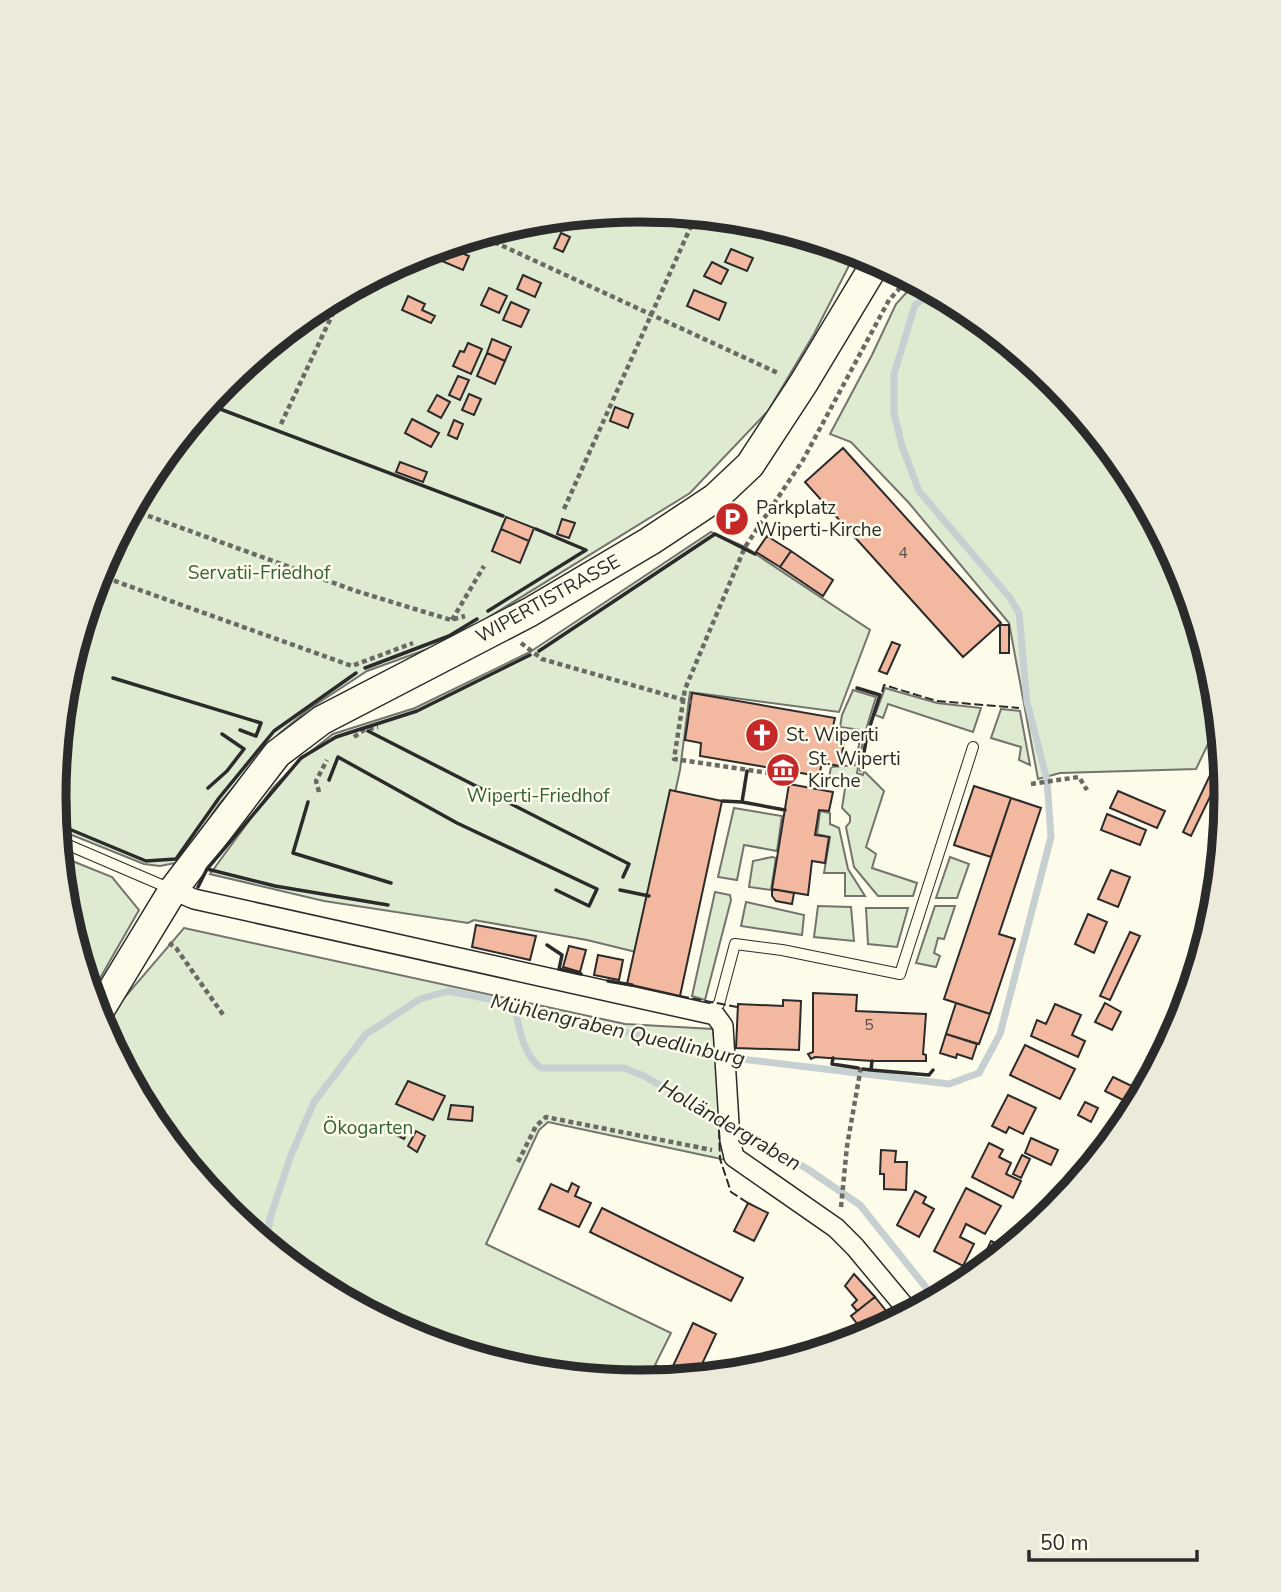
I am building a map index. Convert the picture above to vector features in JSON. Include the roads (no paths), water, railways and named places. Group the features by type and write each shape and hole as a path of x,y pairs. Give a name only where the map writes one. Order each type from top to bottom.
{"street":[{"name":"WIPERTISTRASSE","path":"105,1002 173,890 277,754 322,720 501,627 650,541 715,498 750,465 803,384 871,271"},
{"path":"173,890 194,899 715,1015 722,1022 734,1157 836,1228 904,1306"}],"lane":[{"path":"706,1012 719,1004 735,944 782,950 900,974 973,747"},
{"path":"69,845 173,890"}],"waterway":[{"name":"Mühlengraben Quedlinburg","path":"268,1233 291,1155 314,1102 366,1034 420,999 448,991 514,1004 724,1057 949,1084 979,1073 1000,1034 1051,837 1047,780 1027,702 1019,613 1010,598 919,491 902,446 894,413 894,374 915,305 925,298"},
{"name":"Holländergraben","path":"514,1004 525,1047 541,1068 624,1068 644,1076 806,1168 860,1205 930,1292"}],"place":[{"name":"Parkplatz Wiperti-Kirche","path":"732,519"},
{"name":"St. Wiperti","path":"762,735"},
{"name":"St. Wiperti Kirche","path":"783,770"}],"park label":[{"name":"Servatii-Friedhof","path":"259,573"},
{"name":"Wiperti-Friedhof","path":"538,796"},
{"name":"Ökogarten","path":"368,1128"}]}
